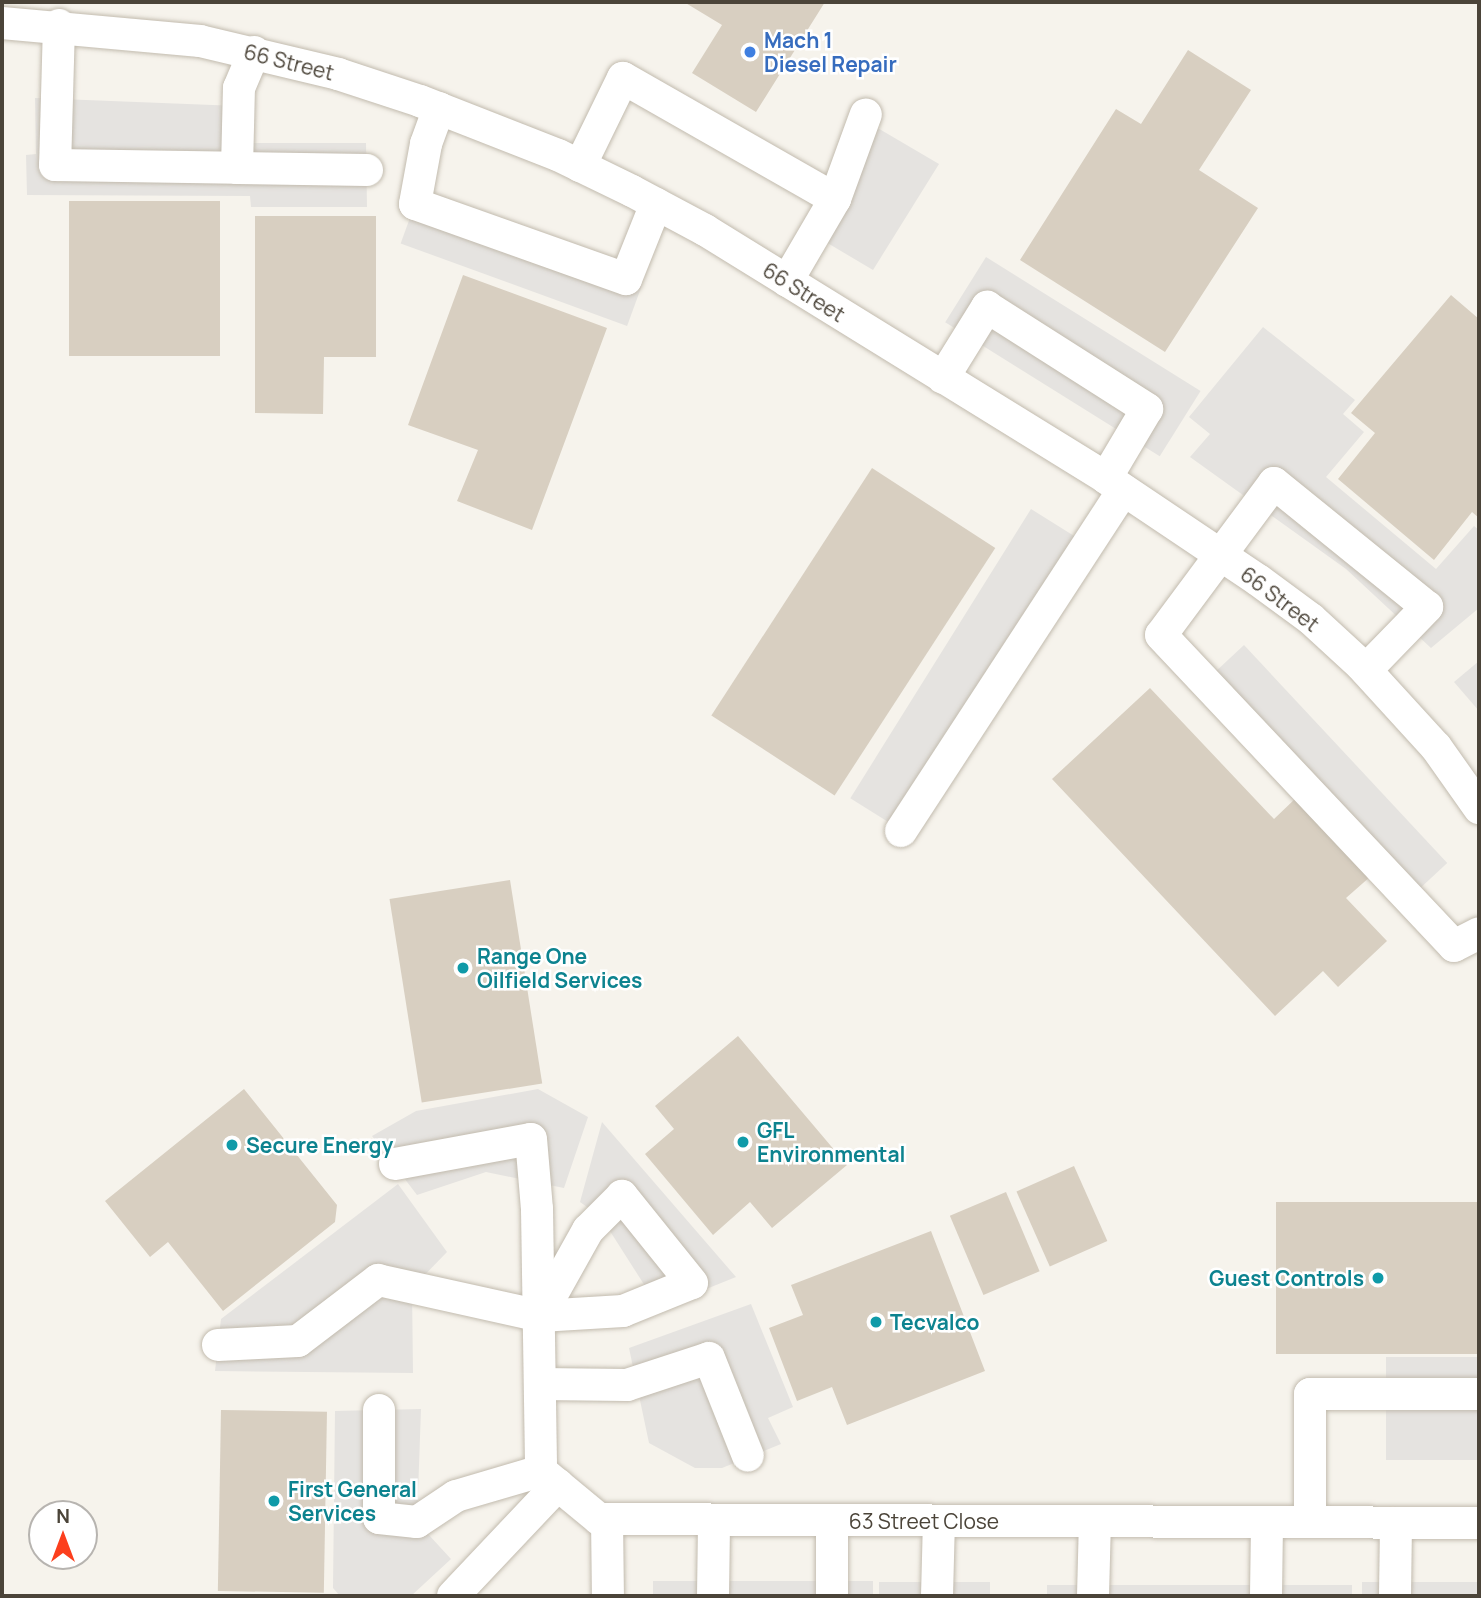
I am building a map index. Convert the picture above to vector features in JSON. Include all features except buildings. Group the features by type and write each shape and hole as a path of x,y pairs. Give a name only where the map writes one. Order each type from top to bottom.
{"street":[{"name":"66 Street","path":"2,23 59,25 162,35 254,52 439,108 580,166 656,204 786,281 1114,484 1222,555 1311,619 1366,670 1476,796"},
{"path":"59,25 55,165 367,170"},
{"path":"237,168 239,88 254,52"},
{"path":"580,166 623,78 835,199"},
{"path":"439,108 426,144 415,204 626,279 656,204"},
{"path":"786,281 835,199 866,114"},
{"path":"901,831 1114,484 1147,409 987,307 943,377"},
{"path":"1366,670 1427,607 1274,483 1161,635 1454,946 1479,933"},
{"path":"395,1164 531,1139 541,1384 550,1478 599,1519 607,1519 608,1596"},
{"path":"218,1345 298,1341 378,1280 540,1316 623,1311 692,1283 622,1196 588,1230 540,1316"},
{"path":"541,1384 626,1385 709,1359 748,1455"},
{"path":"1310,1522 1310,1394 1479,1394"},
{"path":"379,1410 379,1518 417,1522 456,1496 550,1478"},
{"path":"453,1596 550,1478"},
{"name":"63 Street Close","path":"607,1519 1479,1523"},
{"path":"713,1596 714,1520"},
{"path":"832,1520 832,1596"},
{"path":"937,1596 939,1521"},
{"path":"1093,1596 1095,1521"},
{"path":"1266,1596 1267,1523"},
{"path":"1395,1596 1396,1523"}],"shaded area":[{"path":"35,98 238,106 238,143 366,143 367,207 251,207 250,196 27,195 26,155 36,154"},
{"path":"864,120 939,164 873,270 814,235"},
{"path":"415,204 641,286 627,326 401,243"},
{"path":"986,257 1201,391 1160,456 945,322"},
{"path":"1263,327 1355,400 1343,414 1364,432 1326,477 1436,569 1474,526 1479,530 1479,608 1431,648 1346,569 1190,457 1210,434 1189,417"},
{"path":"1031,509 1087,544 906,833 850,798"},
{"path":"1244,645 1447,863 1408,899 1205,681"},
{"path":"1479,661 1479,711 1454,682"},
{"path":"538,1089 588,1117 564,1188 486,1172 417,1195 372,1136 416,1111"},
{"path":"602,1122 736,1277 659,1308 601,1217 580,1202"},
{"path":"398,1184 447,1252 412,1288 413,1373 215,1371 221,1319"},
{"path":"751,1304 793,1407 768,1418 781,1444 722,1468 695,1468 649,1443 629,1348"},
{"path":"1386,1357 1479,1357 1479,1460 1386,1460"},
{"path":"421,1409 417,1522 451,1559 411,1596 340,1596 333,1588 335,1411"},
{"path":"653,1581 873,1581 873,1596 653,1596"},
{"path":"879,1582 990,1582 990,1596 879,1596"},
{"path":"1362,1582 1479,1582 1479,1596 1362,1596"},
{"path":"1047,1585 1352,1585 1352,1596 1047,1596"}],"place":[{"name":"Mach 1 Diesel Repair","path":"750,52"},
{"name":"Range One Oilfield Services","path":"463,968"},
{"name":"GFL Environmental","path":"743,1142"},
{"name":"Secure Energy","path":"232,1145"},
{"name":"Guest Controls","path":"1378,1278"},
{"name":"Tecvalco","path":"876,1322"},
{"name":"First General Services","path":"274,1501"}]}
